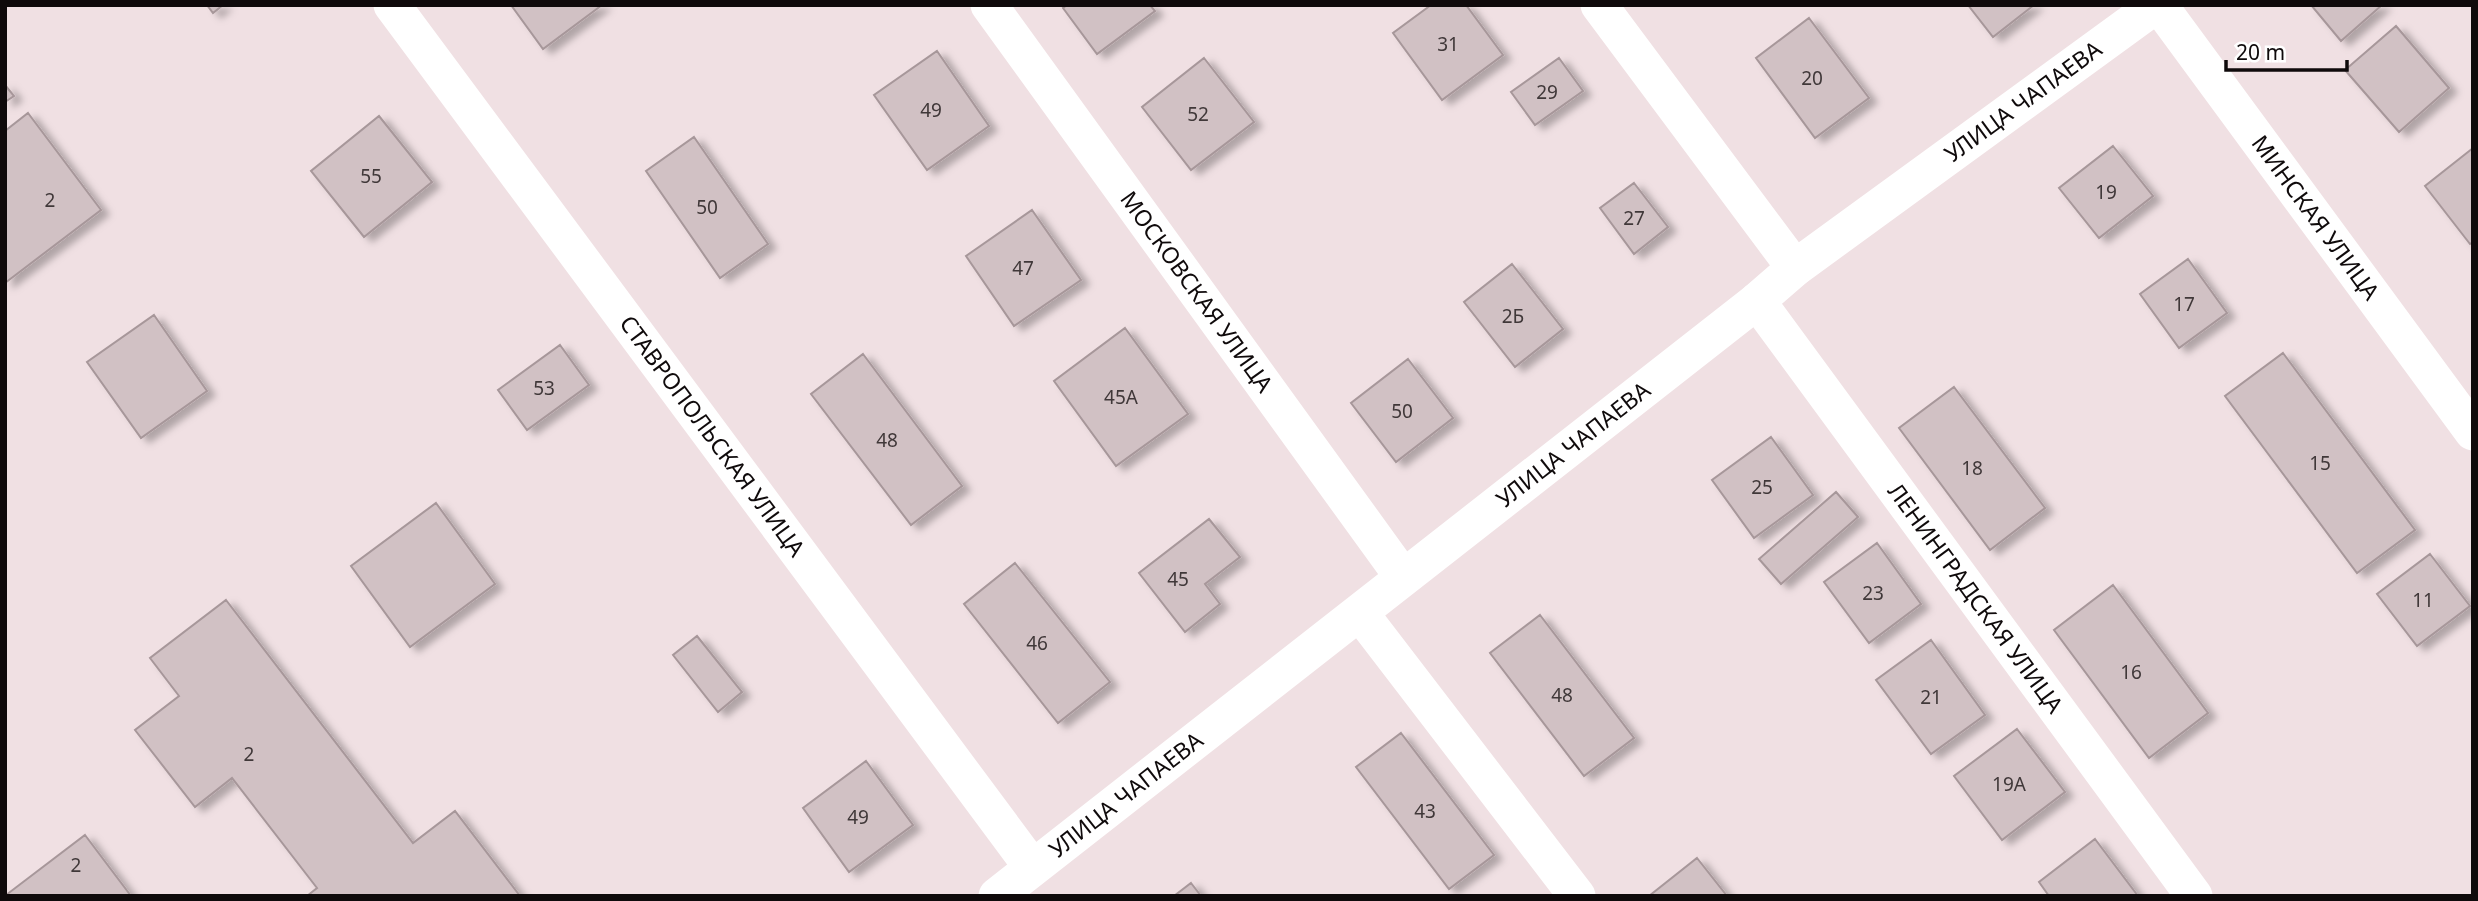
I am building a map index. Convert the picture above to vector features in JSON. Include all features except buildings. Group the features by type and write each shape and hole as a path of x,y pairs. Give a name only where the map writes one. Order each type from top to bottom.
{"street":[{"name":"СТАВРОПОЛЬСКАЯ УЛИЦА","path":"392,5 1032,867"},
{"name":"МОСКОВСКАЯ УЛИЦА","path":"989,5 1403,577"},
{"path":"1599,5 1795,268"},
{"name":"УЛИЦА ЧАПАЕВА","path":"997,896 1757,301 1795,268 2157,5"},
{"name":"МИНСКАЯ УЛИЦА","path":"2157,5 2473,432"},
{"name":"ЛЕНИНГРАДСКАЯ УЛИЦА","path":"1757,301 2194,896"},
{"path":"1360,613 1577,896"}]}
